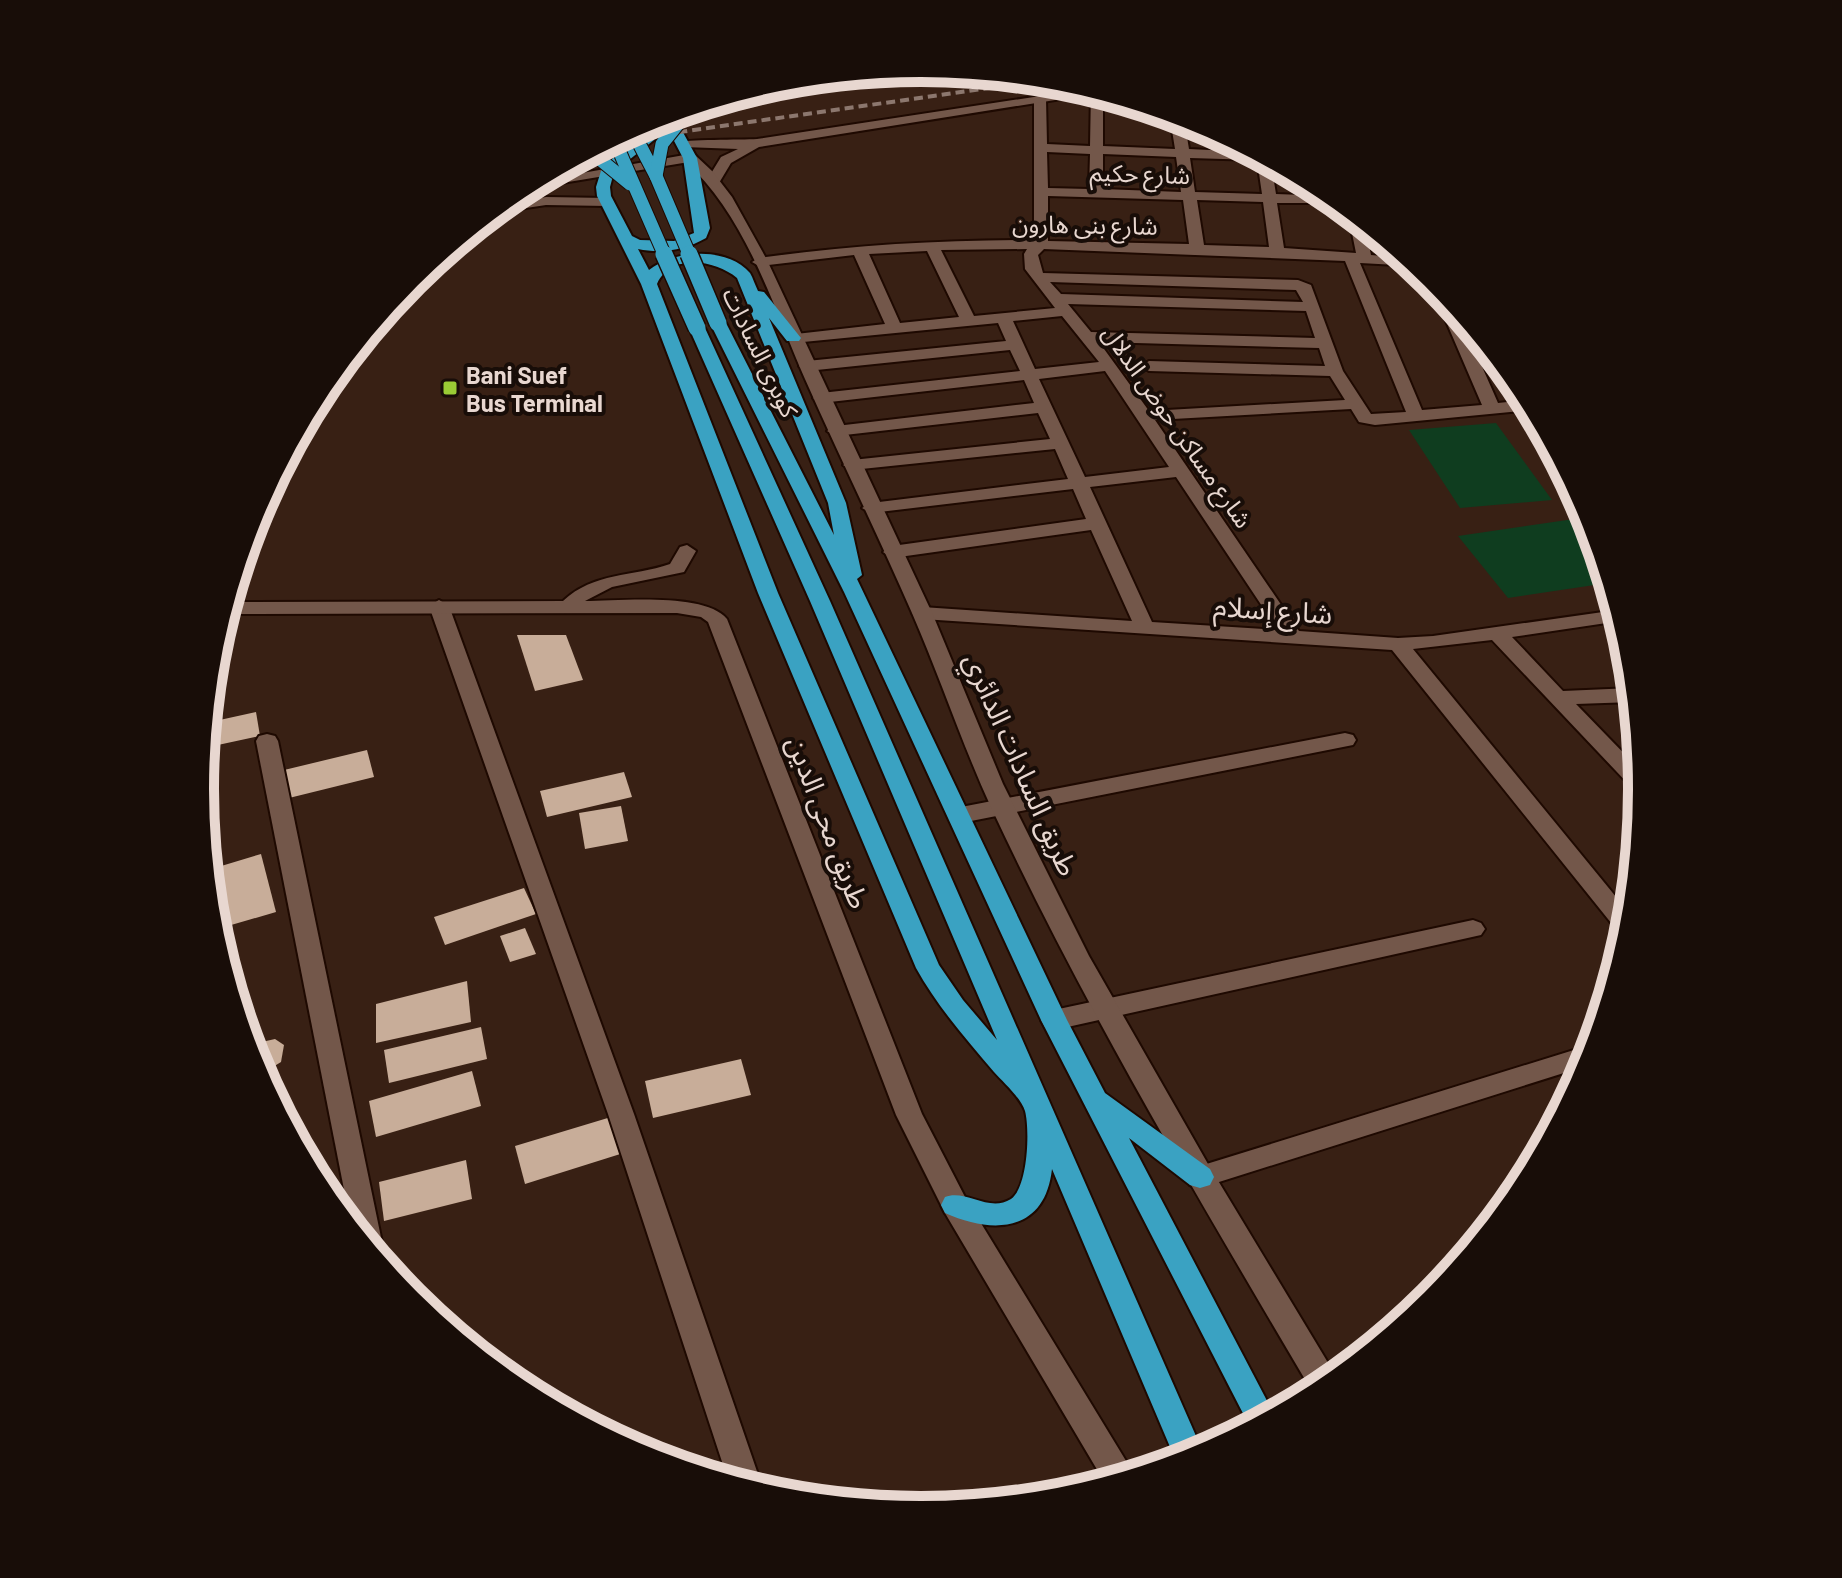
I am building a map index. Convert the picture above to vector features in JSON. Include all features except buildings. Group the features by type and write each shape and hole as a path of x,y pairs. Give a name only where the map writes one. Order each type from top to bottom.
{"highway":[{"path":"626,239 640,245 661,247 689,242 701,235 687,151 674,127"},
{"path":"656,176 662,144 676,127"},
{"path":"649,136 604,174 601,185 607,202 649,284 768,593 928,968 954,1007 1038,1106 1185,1445"},
{"name":"كوبرى السادات","path":"638,141 656,176 718,323 854,592"},
{"name":"كوبرى السادات","path":"619,150 820,601 1038,1106"},
{"name":"كوبرى السادات","path":"600,159 634,187"},
{"path":"649,284 654,272 663,266 690,259 720,260 752,269 837,503 848,546 854,592 961,815 1054,1020 1257,1410"},
{"path":"1098,1100 1200,1177"},
{"path":"955,1205 970,1213 994,1216 1017,1209 1028,1200 1035,1188 1037,1175 1038,1106"}],"street":[{"path":"561,181 604,174 687,151 1061,96"},
{"path":"1040,99 1041,244 1031,254 1032,269 1037,277 1298,285 1306,288 1335,371 1370,420 1515,407"},
{"path":"1095,104 1096,194"},
{"path":"1180,132 1197,249"},
{"path":"714,180 726,160 772,140"},
{"path":"1040,148 1234,155"},
{"name":"طريق السادات الدائري","path":"687,151 714,180 752,269 807,366 922,613 1003,807 1107,1009 1200,1177 1318,1374"},
{"path":"1266,173 1277,251"},
{"name":"شارع حكيم","path":"1041,192 1311,199"},
{"path":"541,193 549,196 546,201"},
{"path":"522,205 546,201 607,202"},
{"path":"1356,232 1357,257 1416,416"},
{"path":"931,244 969,321"},
{"name":"شارع بنى هارون","path":"752,269 859,249 931,244 1277,251 1391,261"},
{"path":"859,249 895,328"},
{"name":"شارع مساكن حوض الدلال","path":"1037,277 1110,366 1294,639"},
{"path":"793,338 1003,317 1063,305 1312,307"},
{"path":"1003,317 1145,628"},
{"path":"1457,328 1492,409"},
{"path":"1088,337 1325,343"},
{"path":"807,366 1017,345"},
{"path":"821,398 1110,366"},
{"path":"1149,366 1335,371"},
{"path":"1143,416 1356,404"},
{"path":"836,431 1045,407"},
{"path":"852,465 1061,443"},
{"path":"871,508 1181,471"},
{"path":"892,552 1098,523"},
{"path":"568,607 580,594 601,582 652,577 677,568 687,551"},
{"path":"439,606 621,1114 742,1473"},
{"name":"طريق محى الدين","path":"238,608 693,608 717,619 909,1115 955,1205 1114,1469"},
{"name":"شارع إسلام","path":"922,613 1398,644 1607,618"},
{"path":"1497,633 1627,770"},
{"path":"1398,644 1616,914"},
{"path":"1558,698 1622,695"},
{"path":"961,815 1345,740"},
{"path":"267,741 364,1225"},
{"path":"1054,1020 1473,929"},
{"path":"1200,1177 1574,1060"}],"green space":[{"path":"1496,423 1552,500 1460,508 1409,430"},
{"path":"1574,519 1597,585 1508,598 1458,536"}],"railway":[{"path":"649,136 998,87"}],"place":[{"name":"Bani Suef Bus Terminal","path":"450,388"}]}
